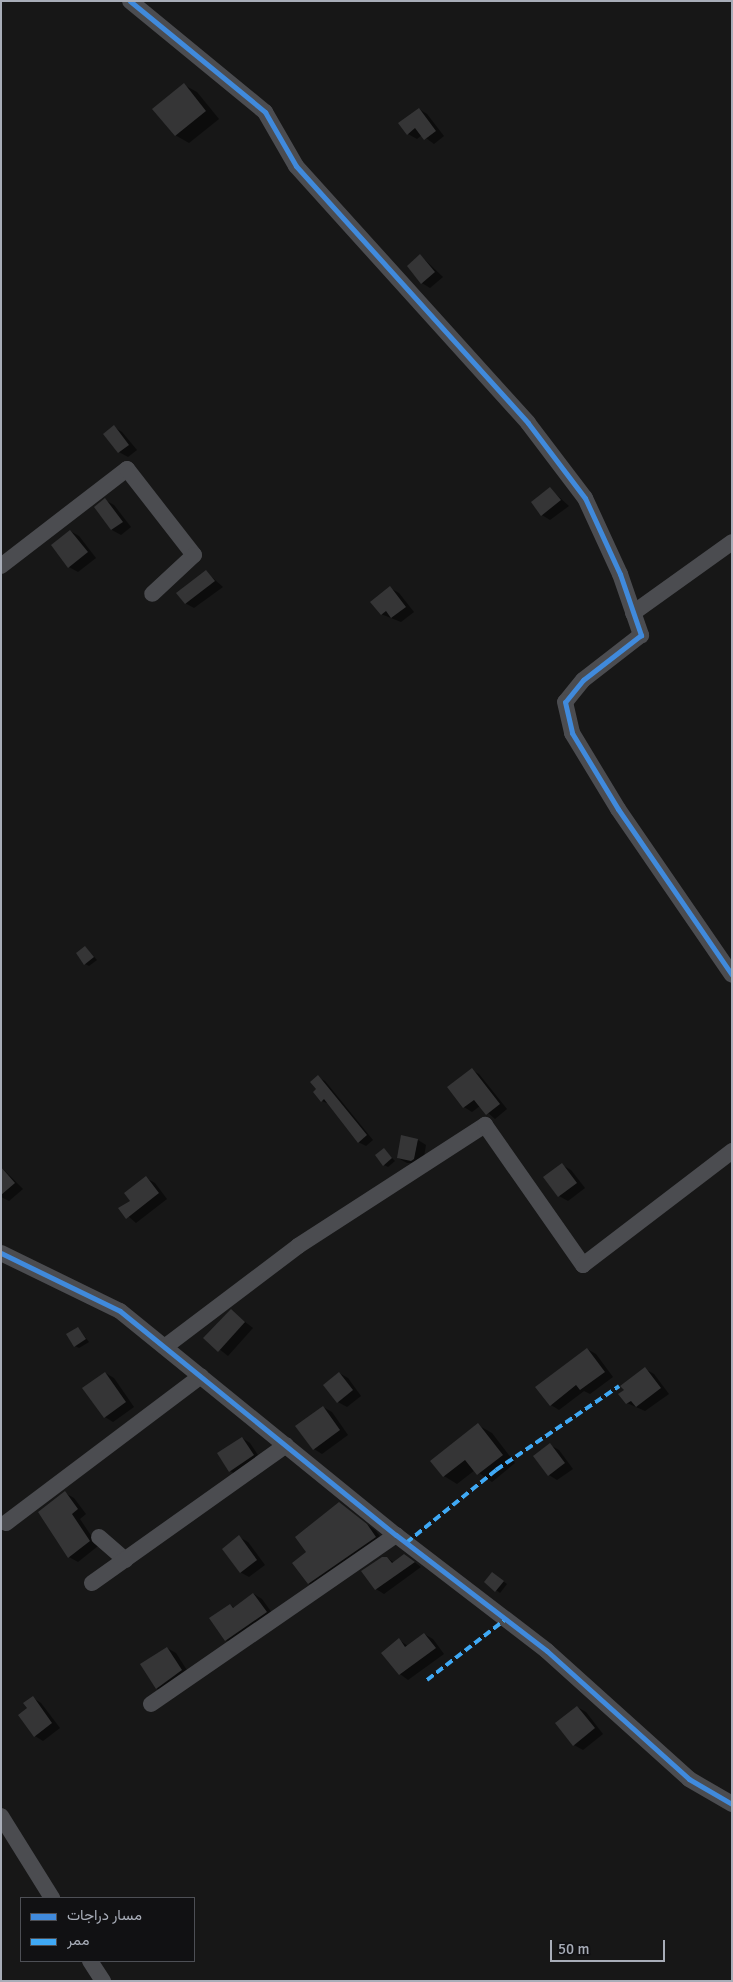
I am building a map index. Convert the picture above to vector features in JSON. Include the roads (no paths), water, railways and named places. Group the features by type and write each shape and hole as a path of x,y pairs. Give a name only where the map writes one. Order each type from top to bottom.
{"street":[{"path":"130,1 265,112 296,166 528,423 585,498 620,574 641,635 583,680 566,702 572,733 618,809 732,975"},
{"path":"1,566 127,470 194,555 152,594"},
{"path":"634,613 732,542"},
{"path":"166,1346 298,1246 485,1125 583,1265 732,1151"},
{"path":"1,1253 120,1312 166,1346 396,1535 546,1651 689,1779 732,1804"},
{"path":"6,1523 201,1376"},
{"path":"92,1583 286,1445"},
{"path":"151,1704 396,1535"},
{"path":"99,1536 125,1560"},
{"path":"1,1816 51,1897"},
{"path":"91,1962 103,1981"}]}
